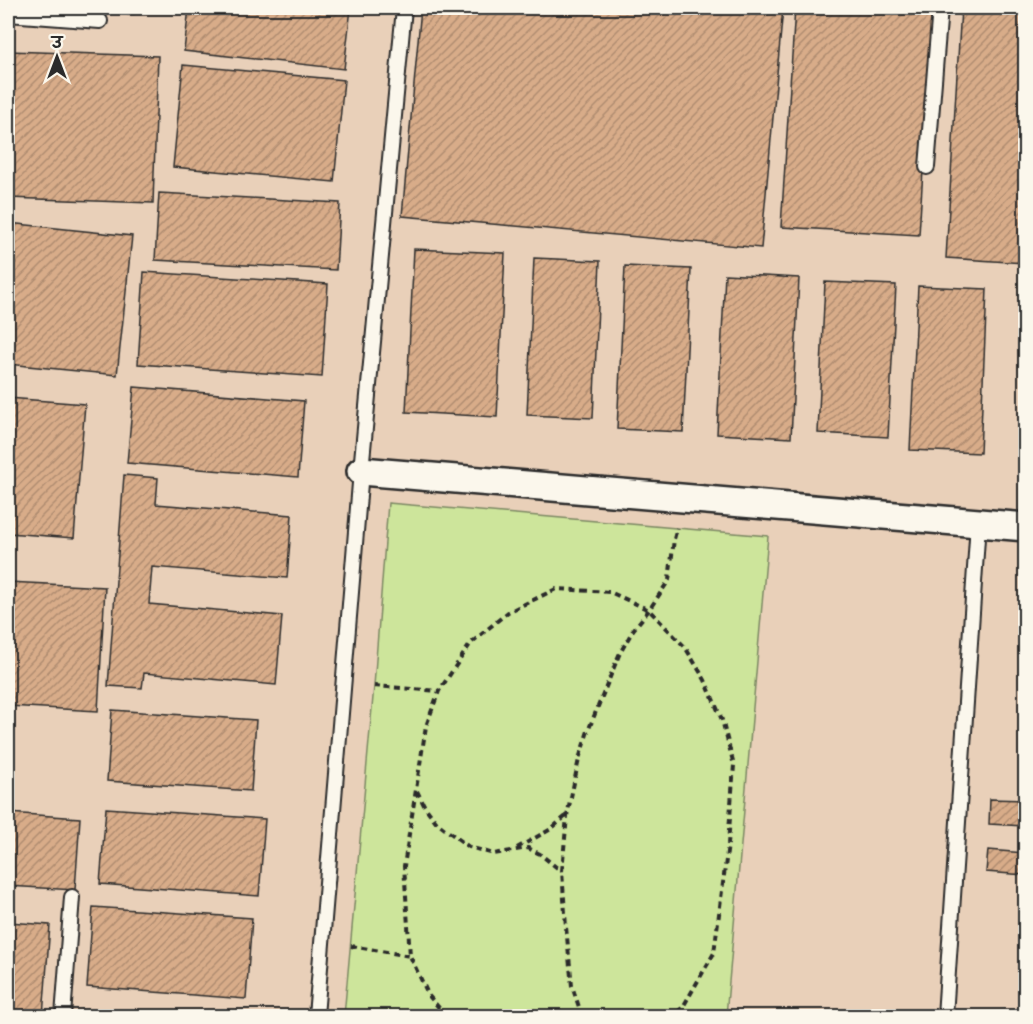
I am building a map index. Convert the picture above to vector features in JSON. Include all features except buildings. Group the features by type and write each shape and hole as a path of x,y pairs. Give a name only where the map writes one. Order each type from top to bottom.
{"street":[{"path":"361,471 1026,527"}],"lane":[{"path":"316,1017 361,471 404,8"},
{"path":"927,167 940,8"},
{"path":"8,14 100,21"},
{"path":"945,1017 978,523"},
{"path":"63,1017 72,897"}],"path":[{"path":"582,1017 572,986 561,871 567,816 579,759 588,731 619,655 633,630 669,580 677,528"},
{"path":"446,1017 429,996 410,956 404,866 426,726 439,691 471,643 508,612 556,589 610,592 649,610 684,647 705,680 722,720 734,765 728,844 714,953 683,1007 673,1017"},
{"path":"374,686 439,691"},
{"path":"417,789 425,807 437,823 469,847 494,854 528,848 540,854 561,871"},
{"path":"512,850 551,829 567,816"},
{"path":"351,946 410,956"}],"shaded area":[{"path":"8,8 1025,8 1025,1016 8,1016"}],"green space":[{"path":"388,503 768,536 726,1016 344,1016"}]}
